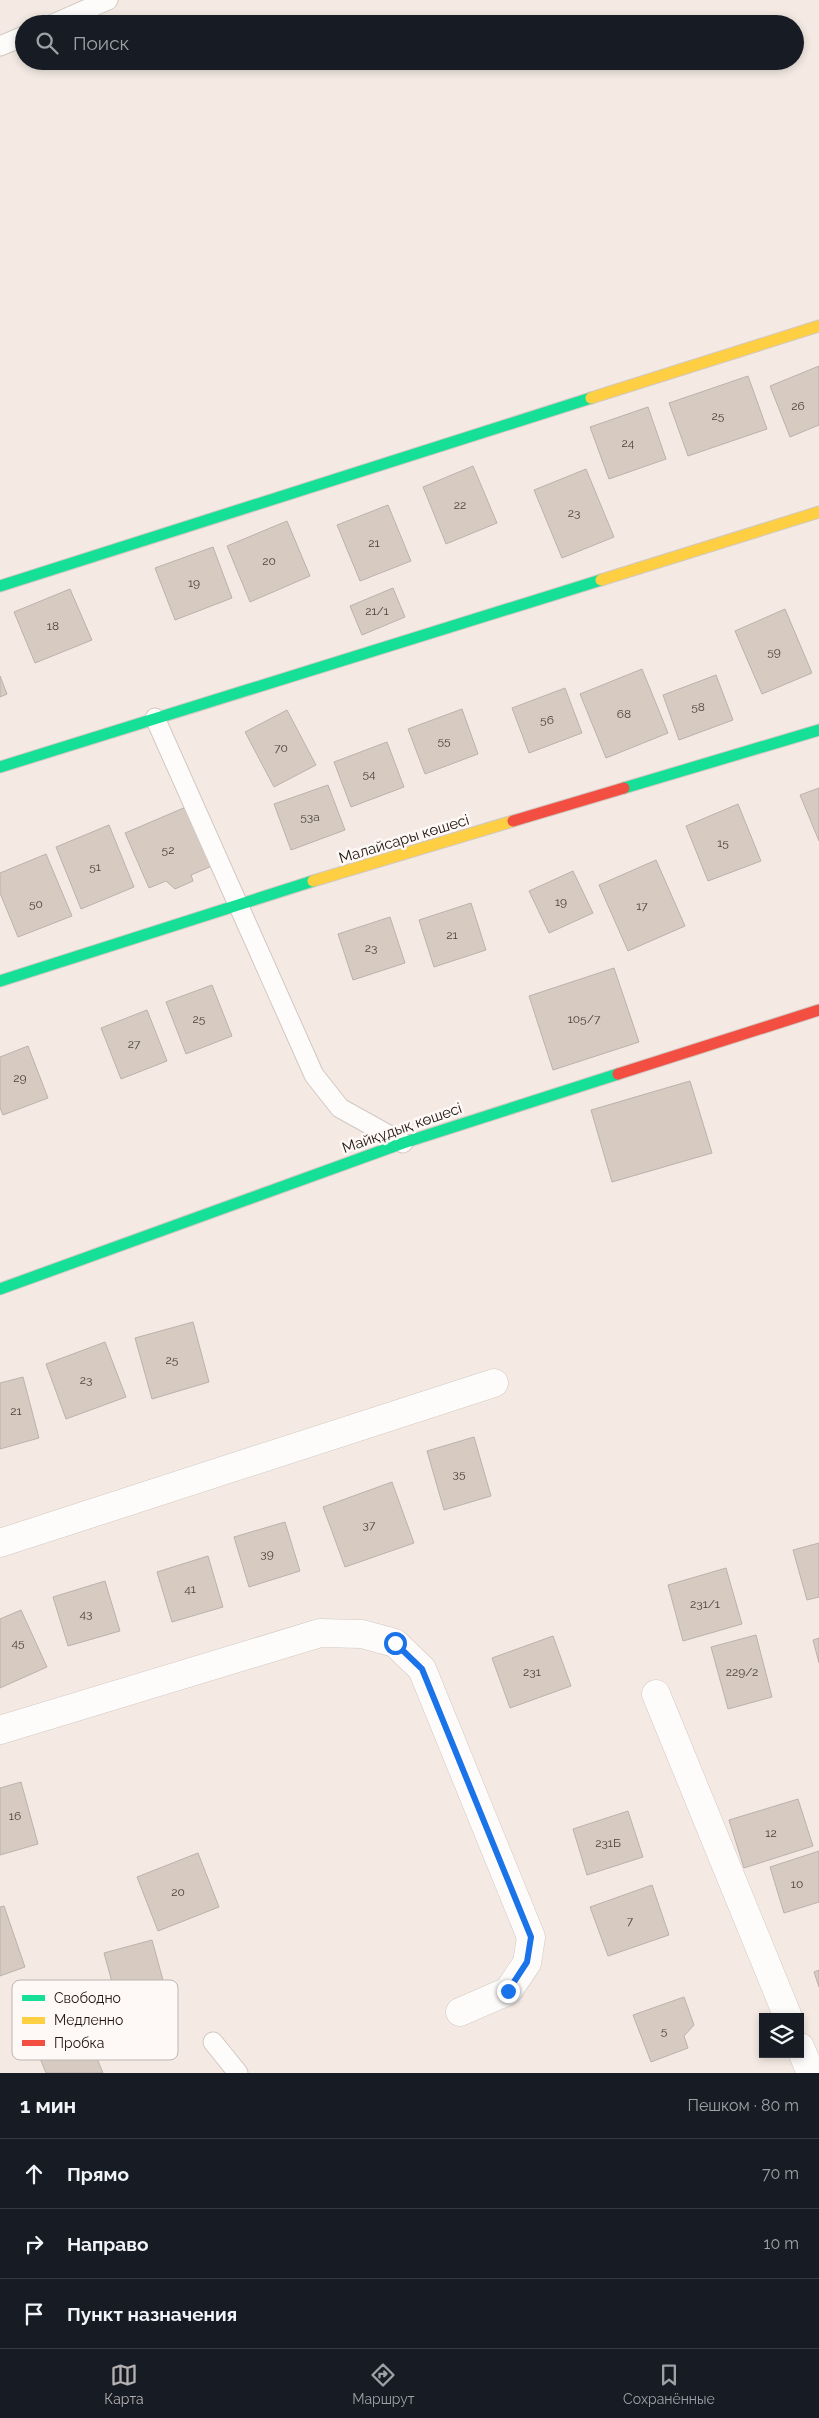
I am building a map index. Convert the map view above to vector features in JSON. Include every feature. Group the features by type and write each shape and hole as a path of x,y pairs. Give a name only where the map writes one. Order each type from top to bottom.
{"street":[{"path":"0,586 819,326"},
{"path":"0,767 819,512"},
{"name":"Малайсары көшесі","path":"0,981 238,904 819,730"},
{"name":"Майқұдық көшесі","path":"0,1289 403,1143 819,1010"},
{"path":"0,1543 494,1383"},
{"path":"0,1730 320,1633 362,1634 395,1643 422,1669 531,1937 527,1962 508,1991 460,2012"},
{"path":"656,1694 786,2013"},
{"path":"804,2056 811,2073"}],"lane":[{"path":"74,15 108,0"},
{"path":"0,46 15,40"},
{"path":"156,718 314,1075 340,1108 403,1143"},
{"path":"213,2042 238,2073"}],"building":[{"path":"819,366 819,425 790,437 770,386"},
{"path":"748,376 767,429 688,456 669,403"},
{"path":"648,407 666,459 609,479 590,427"},
{"path":"473,466 497,523 446,544 423,487"},
{"path":"586,469 614,537 562,558 534,490"},
{"path":"388,505 411,561 360,581 337,525"},
{"path":"287,521 310,576 250,602 227,546"},
{"path":"213,547 232,598 175,620 155,568"},
{"path":"393,588 405,617 362,635 350,606"},
{"path":"70,589 92,640 35,663 14,612"},
{"path":"785,609 812,673 762,694 735,631"},
{"path":"642,669 668,733 606,758 580,694"},
{"path":"716,675 733,720 679,740 663,695"},
{"path":"0,676 7,694 0,697"},
{"path":"565,688 582,733 529,753 512,708"},
{"path":"462,709 478,754 425,774 408,729"},
{"path":"287,710 316,765 274,787 245,732"},
{"path":"387,742 404,787 351,807 334,762"},
{"path":"328,785 345,830 291,850 274,804"},
{"path":"819,788 819,841 800,795"},
{"path":"738,804 761,861 708,881 686,826"},
{"path":"186,807 212,866 191,875 193,881 175,889 166,881 149,888 125,833"},
{"path":"109,825 134,887 81,909 56,847"},
{"path":"46,854 72,916 18,937 0,893 0,873"},
{"path":"656,860 685,926 628,951 599,885"},
{"path":"573,871 593,913 549,933 529,891"},
{"path":"471,903 486,950 434,967 419,920"},
{"path":"390,917 405,963 353,980 338,934"},
{"path":"614,968 639,1042 553,1070 529,996"},
{"path":"212,985 232,1036 186,1054 166,1002"},
{"path":"147,1010 167,1061 121,1079 101,1028"},
{"path":"28,1046 48,1098 3,1115 0,1108 0,1057"},
{"path":"690,1081 712,1153 612,1182 591,1110"},
{"path":"193,1322 209,1382 152,1399 135,1338"},
{"path":"105,1342 126,1397 66,1419 46,1364"},
{"path":"23,1377 39,1438 0,1449 0,1383"},
{"path":"474,1437 491,1496 444,1510 427,1451"},
{"path":"392,1482 414,1543 345,1567 323,1507"},
{"path":"285,1522 300,1571 249,1587 234,1537"},
{"path":"819,1543 819,1597 807,1600 793,1550"},
{"path":"208,1556 223,1607 172,1622 157,1572"},
{"path":"726,1568 742,1624 683,1641 668,1585"},
{"path":"105,1581 120,1631 68,1646 53,1597"},
{"path":"21,1610 47,1667 0,1688 0,1619"},
{"path":"756,1635 772,1697 728,1709 711,1647"},
{"path":"553,1636 571,1686 510,1708 492,1658"},
{"path":"819,1638 819,1663 813,1640"},
{"path":"21,1782 38,1844 0,1855 0,1788"},
{"path":"798,1799 813,1846 744,1868 729,1820"},
{"path":"628,1811 643,1857 587,1875 573,1829"},
{"path":"819,1851 819,1902 784,1913 770,1867"},
{"path":"198,1853 219,1907 158,1931 137,1877"},
{"path":"652,1885 669,1935 608,1956 590,1907"},
{"path":"4,1906 25,1967 0,1976 0,1907"},
{"path":"152,1940 163,1980 111,1980 104,1953"},
{"path":"819,1970 819,1987 814,1972"},
{"path":"684,1997 694,2025 684,2036 688,2048 651,2062 633,2015"},
{"path":"41,2060 98,2060 103,2073 46,2073"}],"traffic: fast":[{"path":"0,586 591,398"},
{"path":"0,767 601,580"},
{"path":"624,788 819,730"},
{"path":"0,981 313,881"},
{"path":"0,1289 403,1143 618,1074"}],"traffic: slow":[{"path":"591,398 819,326"},
{"path":"601,580 819,512"},
{"path":"313,881 513,821"}],"traffic: jam":[{"path":"513,821 624,788"},
{"path":"618,1074 819,1010"}],"route":[{"path":"395,1643 422,1669 510,1890 531,1937 527,1962 508,1991"}]}
